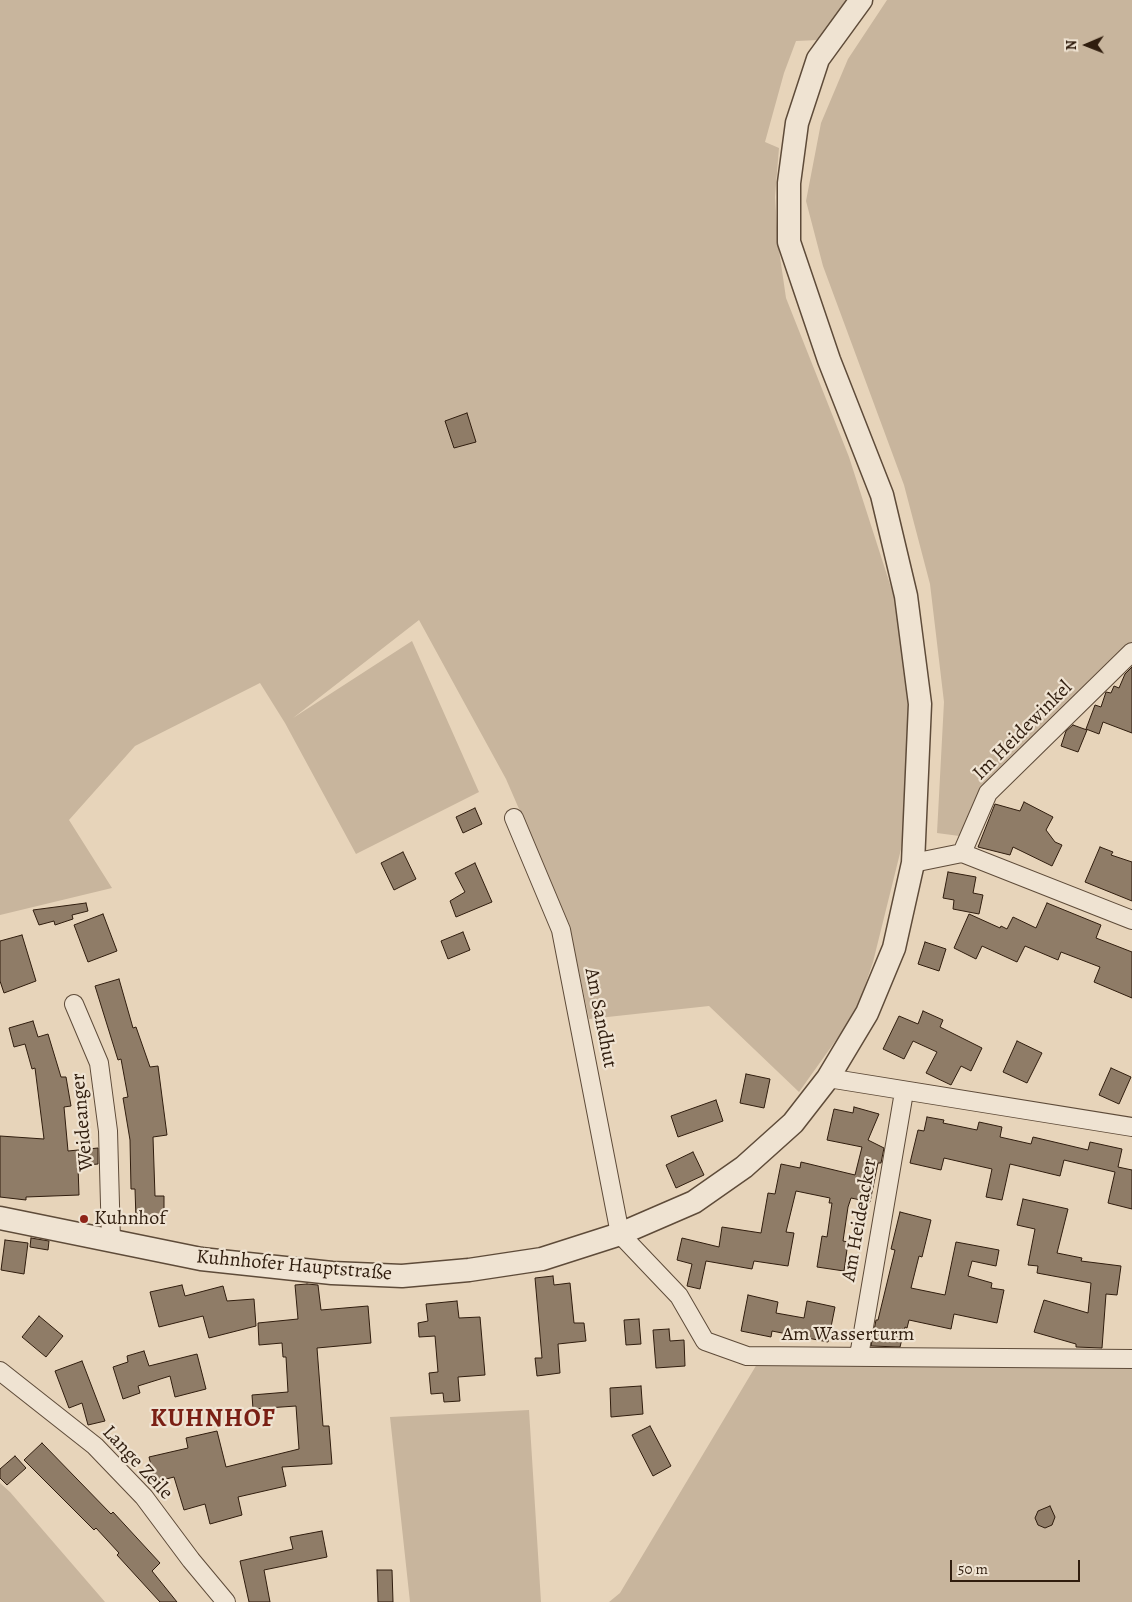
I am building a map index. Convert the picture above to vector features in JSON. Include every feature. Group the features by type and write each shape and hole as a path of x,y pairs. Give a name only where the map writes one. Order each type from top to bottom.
{"street":[{"name":"Kuhnhofer Hauptstraße","path":"0,1218 201,1260 332,1274 402,1276 468,1270 542,1259 620,1234 694,1202 744,1167 793,1123 828,1078 867,1013 894,948 913,863 920,704 906,596 882,495 829,360 789,242 789,183 797,123 818,59 861,0"},
{"name":"Im Heidewinkel","path":"962,853 988,793 1132,652"},
{"name":"Am Sandhut","path":"514,818 561,930 620,1234"},
{"path":"913,863 962,853 1132,920"},
{"name":"Weideanger","path":"74,1004 99,1063 108,1131 112,1241"},
{"path":"828,1078 904,1092 1132,1127"},
{"name":"Am Heideacker","path":"858,1356 904,1092"},
{"name":"Am Wasserturm","path":"620,1234 679,1296 705,1341 747,1356 1132,1359"},
{"name":"Lange Zeile","path":"0,1371 95,1446 144,1497 191,1560 226,1602"}],"shaded area":[{"path":"0,0 846,0 818,40 796,41 784,73 765,142 779,148 775,197 778,243 786,298 849,457 896,603 908,707 905,776 906,829 873,962 856,1012 799,1092 709,1006 589,1019 569,924 506,779 419,620 293,718 412,641 479,792 356,854 285,723 260,683 135,746 69,820 112,888 0,915"},
{"path":"887,0 1132,0 1132,657 983,790 967,837 937,833 944,702 930,584 904,485 823,266 806,201 821,123 848,59"},
{"path":"760,1359 1132,1367 1132,1602 609,1602 620,1593"},
{"path":"529,1410 541,1602 410,1602 390,1417"},
{"path":"0,1483 10,1492 105,1602 0,1602"}],"building":[{"path":"467,413 476,442 454,448 445,421"},
{"path":"1132,667 1132,733 1103,722 1099,734 1086,729 1095,705 1101,707 1106,692 1111,693 1114,686 1119,688 1125,674"},
{"path":"1073,725 1087,730 1078,752 1061,746 1066,731"},
{"path":"1024,802 1053,817 1046,830 1055,842 1062,845 1052,866 1013,847 1010,855 978,847 995,804 1020,811"},
{"path":"475,808 482,824 463,833 456,817"},
{"path":"1100,847 1113,852 1111,855 1132,862 1132,901 1085,882"},
{"path":"403,852 416,879 394,890 381,863"},
{"path":"475,863 492,902 456,917 450,901 465,892 455,873"},
{"path":"948,872 976,877 973,893 983,895 979,914 953,909 954,900 943,898"},
{"path":"86,903 88,911 72,915 73,919 55,925 54,921 39,925 33,910"},
{"path":"1047,903 1101,925 1096,938 1132,952 1132,998 1094,982 1100,967 1061,952 1058,960 1025,946 1017,962 982,946 976,959 954,948 969,914 1000,928 1001,926 1007,929 1013,917 1036,928"},
{"path":"103,914 117,951 88,962 74,925"},
{"path":"463,932 470,950 448,959 441,941"},
{"path":"22,935 36,981 4,993 0,981 0,941"},
{"path":"925,942 946,949 939,971 918,964"},
{"path":"119,979 133,1028 136,1027 150,1067 158,1066 167,1135 153,1137 155,1196 164,1196 164,1218 136,1219 135,1189 131,1189 130,1140 123,1098 128,1097 121,1059 118,1060 95,986"},
{"path":"923,1011 943,1020 940,1027 982,1048 971,1071 961,1066 951,1085 926,1073 937,1052 913,1041 904,1059 883,1049 899,1016 918,1024"},
{"path":"33,1021 38,1037 48,1034 61,1077 66,1077 71,1106 64,1107 68,1151 98,1148 98,1164 78,1166 79,1195 26,1197 26,1200 0,1197 0,1136 44,1139 35,1068 32,1069 25,1044 14,1047 9,1028"},
{"path":"1017,1041 1042,1053 1027,1083 1003,1072"},
{"path":"1111,1068 1131,1077 1119,1104 1099,1095"},
{"path":"746,1074 770,1079 764,1108 740,1103"},
{"path":"716,1100 723,1121 678,1137 671,1116"},
{"path":"854,1107 879,1114 868,1140 884,1148 881,1163 878,1163 870,1202 851,1198 848,1207 843,1241 848,1242 844,1271 817,1267 822,1236 827,1237 832,1203 829,1203 830,1198 796,1191 786,1232 794,1233 788,1266 754,1261 752,1269 706,1261 700,1289 687,1286 692,1264 677,1260 682,1238 719,1247 722,1227 761,1233 768,1193 775,1194 781,1164 800,1168 801,1162 855,1175 862,1147 827,1140 834,1109 853,1113"},
{"path":"927,1117 944,1120 943,1123 977,1130 979,1122 1002,1127 1000,1137 1031,1144 1033,1137 1088,1150 1090,1142 1122,1149 1118,1167 1132,1170 1132,1209 1108,1203 1115,1172 1064,1160 1060,1176 1010,1164 1002,1200 986,1197 992,1169 944,1158 941,1170 910,1163 918,1130 924,1131"},
{"path":"693,1152 704,1175 676,1188 666,1165"},
{"path":"1023,1199 1068,1209 1057,1253 1082,1258 1081,1261 1121,1266 1117,1295 1106,1294 1102,1348 1076,1347 1076,1344 1034,1332 1044,1300 1088,1313 1091,1283 1037,1273 1038,1266 1028,1265 1035,1229 1017,1225"},
{"path":"900,1212 931,1220 922,1257 919,1256 911,1288 945,1295 956,1242 999,1250 996,1266 972,1261 968,1276 992,1283 991,1288 1004,1290 997,1323 954,1314 951,1329 909,1320 907,1328 905,1327 900,1347 871,1346 895,1250 891,1249"},
{"path":"31,1238 49,1241 48,1250 30,1247"},
{"path":"5,1240 28,1243 24,1274 1,1270"},
{"path":"553,1276 554,1285 570,1283 574,1323 584,1323 586,1341 558,1344 560,1373 537,1376 535,1358 542,1358 535,1278"},
{"path":"182,1285 185,1296 223,1286 227,1301 254,1299 256,1326 209,1338 203,1316 159,1327 150,1292"},
{"path":"295,1285 318,1285 321,1310 368,1306 371,1343 317,1348 323,1426 329,1426 332,1464 282,1467 286,1486 238,1497 242,1515 210,1524 205,1504 184,1510 174,1477 155,1482 149,1457 188,1448 186,1438 217,1431 226,1467 299,1449 296,1406 253,1409 252,1395 288,1392 286,1357 283,1357 282,1343 259,1345 258,1323 298,1319"},
{"path":"748,1295 778,1302 776,1313 804,1318 807,1301 835,1307 828,1342 772,1331 771,1337 741,1331"},
{"path":"457,1301 459,1318 480,1317 485,1375 458,1377 460,1401 444,1402 443,1393 431,1394 429,1373 438,1372 435,1336 419,1337 418,1323 428,1321 426,1304"},
{"path":"39,1316 63,1336 46,1357 22,1337"},
{"path":"639,1319 641,1344 626,1345 624,1320"},
{"path":"669,1329 670,1341 684,1340 685,1366 656,1368 653,1330"},
{"path":"144,1351 149,1366 197,1354 206,1389 175,1397 170,1376 138,1386 140,1393 123,1399 113,1367 128,1362 127,1356"},
{"path":"82,1361 105,1421 88,1425 82,1403 69,1408 55,1371"},
{"path":"641,1386 643,1414 611,1417 610,1388"},
{"path":"650,1426 671,1466 653,1476 632,1435"},
{"path":"42,1443 111,1514 113,1512 160,1563 152,1571 177,1602 160,1602 117,1555 119,1553 96,1528 94,1530 24,1460"},
{"path":"15,1456 26,1468 7,1485 0,1478 0,1469"},
{"path":"1050,1506 1055,1517 1052,1525 1045,1528 1038,1525 1035,1518 1038,1511"},
{"path":"322,1531 327,1557 264,1570 270,1602 249,1602 240,1561 293,1549 290,1537"},
{"path":"377,1570 392,1570 393,1602 378,1602"}],"place":[{"name":"Kuhnhof","path":"84,1219"}],"district":[{"name":"KUHNHOF","path":"213,1420"}]}
